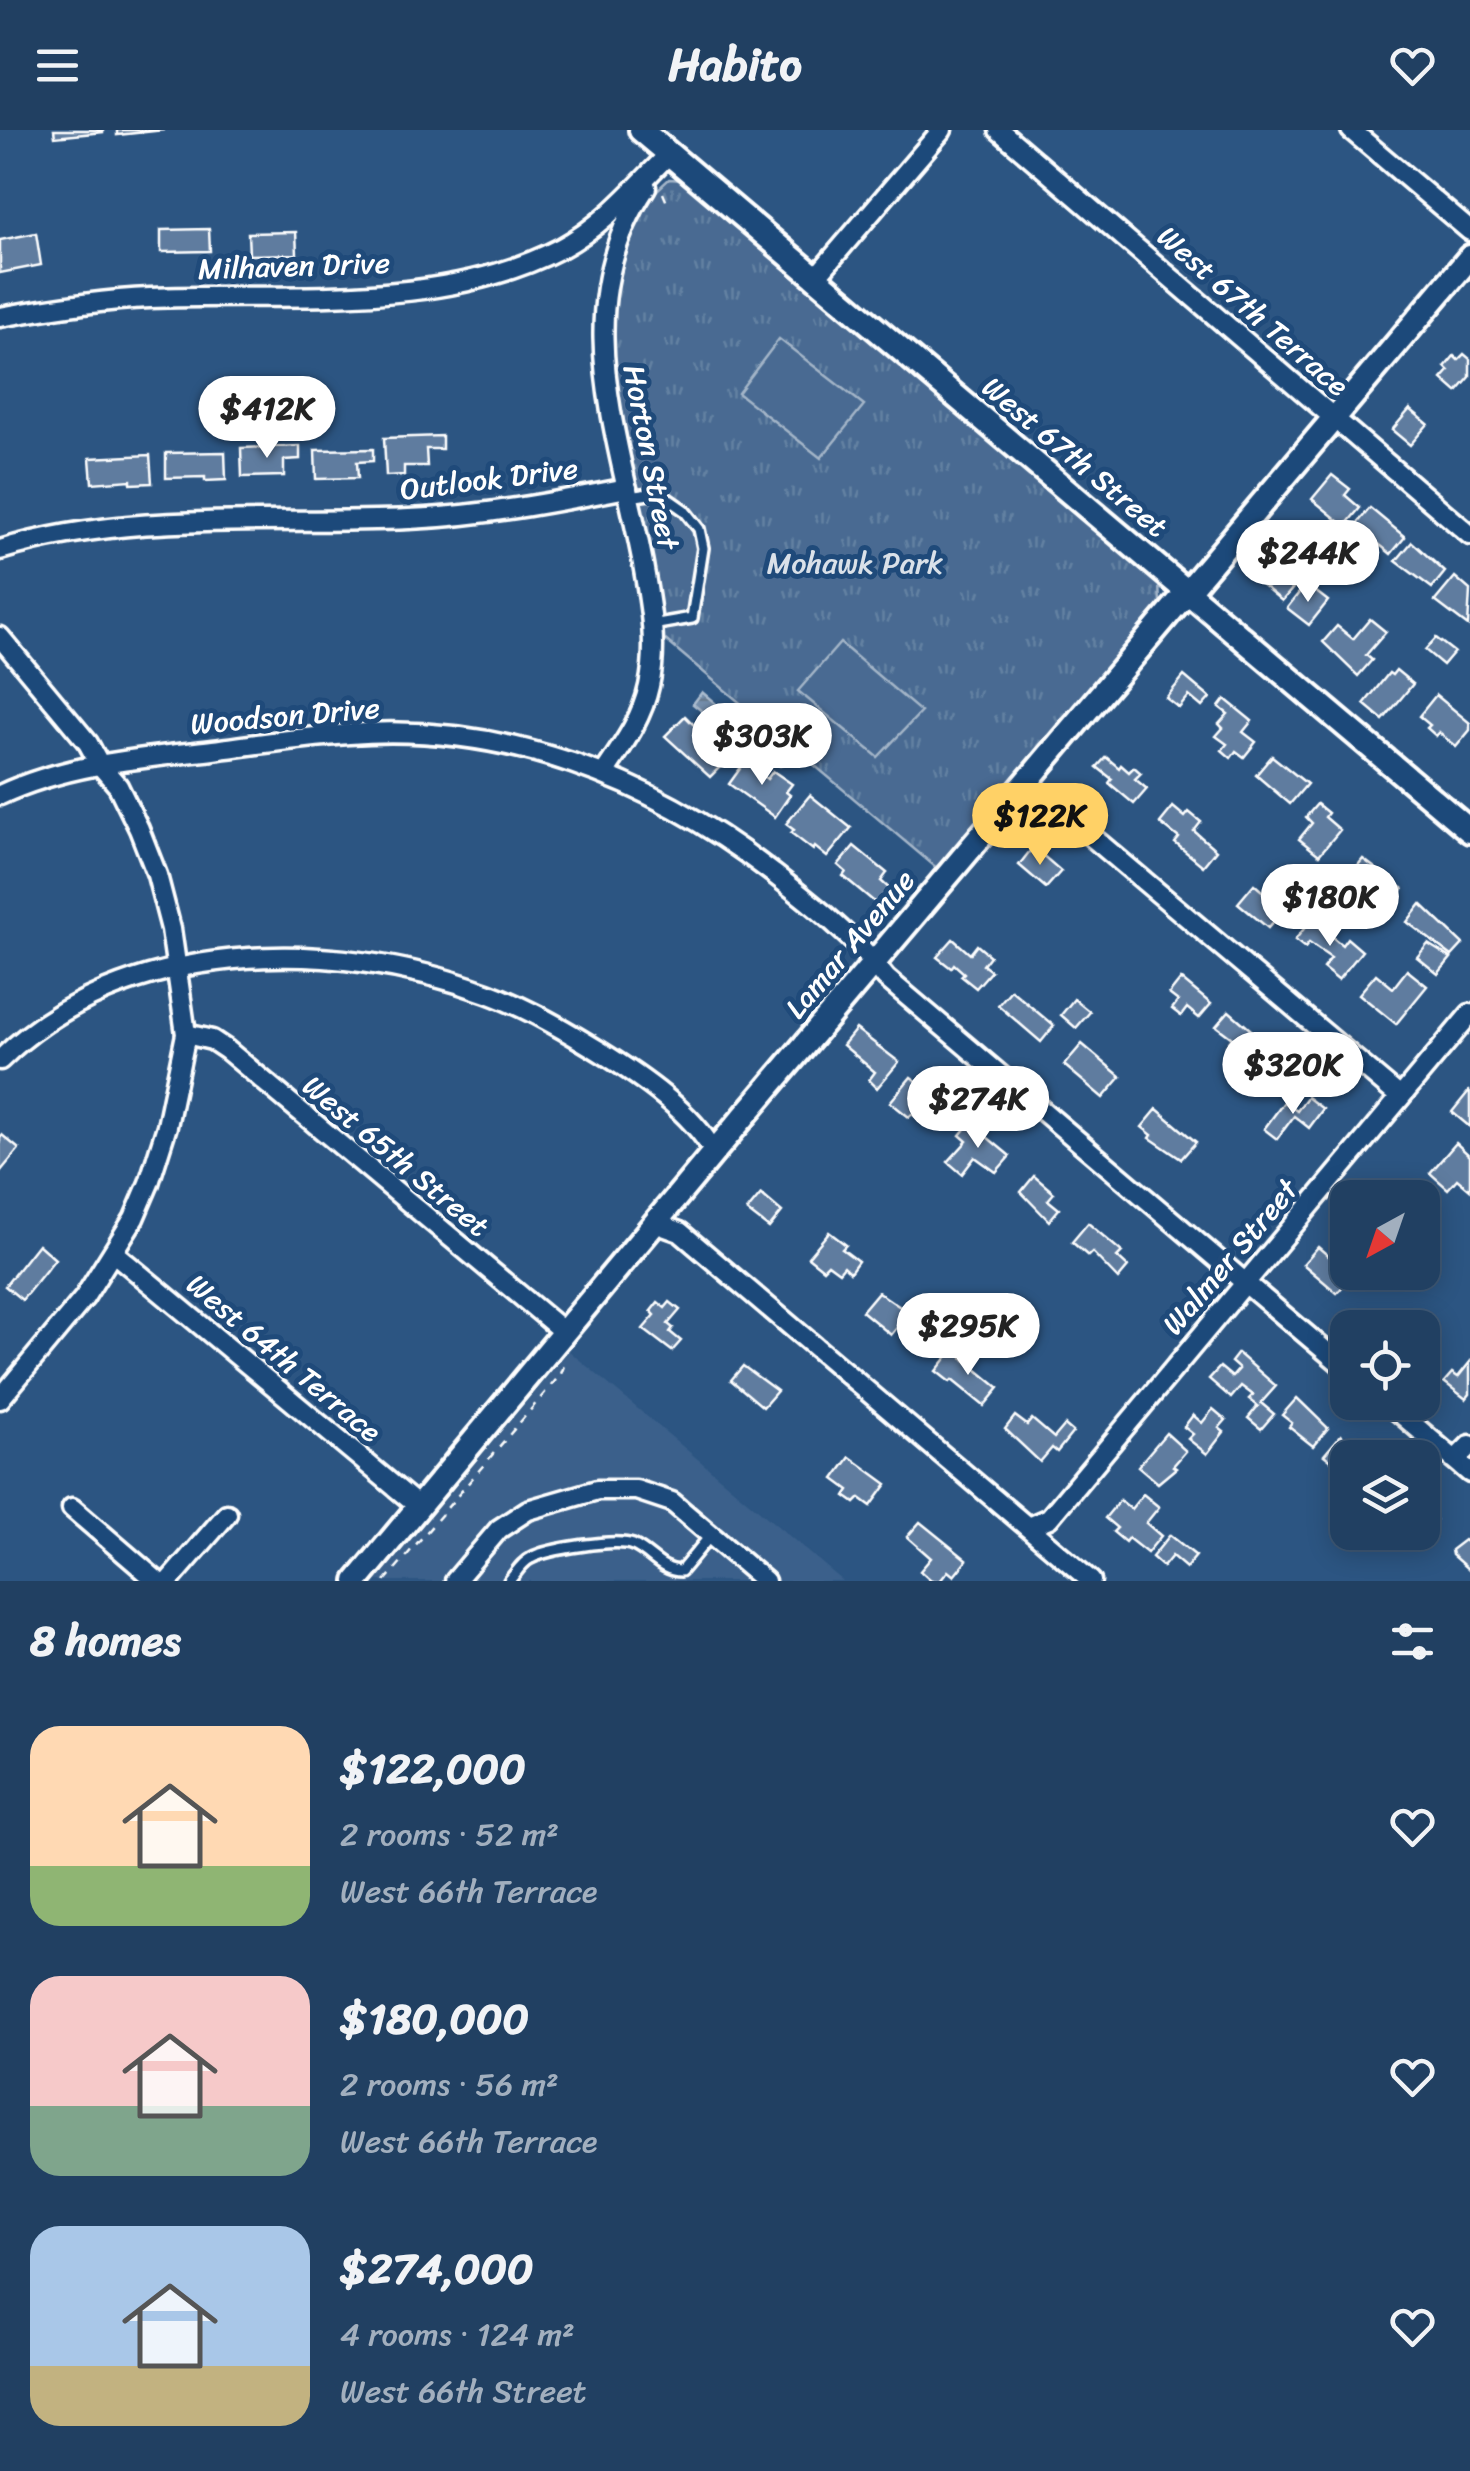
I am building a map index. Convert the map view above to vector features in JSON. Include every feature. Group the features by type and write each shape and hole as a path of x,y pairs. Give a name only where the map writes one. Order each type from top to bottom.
{"street":[{"name":"West 67th Street","path":"641,130 1470,830"},
{"path":"816,278 942,130"},
{"name":"West 67th Terrace","path":"1000,130 1470,535"},
{"path":"1351,130 1470,231"},
{"name":"Milhaven Drive","path":"0,316 74,304 150,298 356,295 412,290 499,271 560,248 582,235 615,209 669,154"},
{"name":"Horton Street","path":"604,773 644,706 654,657 652,625 604,366 602,322 611,257 638,200 669,154"},
{"path":"582,235 611,257"},
{"name":"Lamar Avenue","path":"356,1581 1470,257"},
{"name":"Outlook Drive","path":"0,550 87,530 143,524 410,519 628,493"},
{"path":"0,637 77,728 100,766 118,786 157,875 171,929 186,1034 167,1126 149,1184 114,1253 84,1298 0,1399"},
{"name":"Woodson Drive","path":"0,795 51,776 100,766 350,734 408,733 523,748 604,773 686,812 733,843 863,949 886,978 1330,1355"},
{"path":"1027,782 1400,1097"},
{"path":"0,1060 41,1025 112,988 177,970 256,959 316,958 416,972 486,992 560,1026 620,1064 702,1131 714,1152"},
{"name":"Walmer Street","path":"1028,1527 1048,1518 1470,1014"},
{"name":"West 65th Street","path":"186,1034 212,1040 227,1050 564,1333"},
{"path":"655,1224 680,1232 1091,1581"},
{"name":"West 64th Terrace","path":"114,1253 418,1506"},
{"path":"1408,1420 1463,1467 1470,1444"},
{"path":"455,1581 499,1529 528,1510 597,1490 636,1490 672,1502 765,1581"},
{"path":"72,1508 157,1581"},
{"path":"168,1581 227,1514"}],"lane":[{"path":"628,493 664,496 684,510 699,529 704,548 692,618 652,625"},
{"path":"509,1581 526,1560 539,1554 606,1542 632,1544 670,1571 681,1571 711,1535"}],"path":[{"path":"664,188 668,205"},
{"path":"386,1581 560,1374 569,1355 564,1333"}],"shaded area":[{"path":"702,692 722,709 720,717 713,720 693,704"},
{"path":"765,738 788,755 785,764 780,766 757,749"},
{"path":"569,1351 843,1581 377,1581"}],"green space":[{"name":"Mohawk Park","path":"669,179 683,180 1159,583 1160,603 939,870 663,638 646,529 613,368 611,301 634,225 656,191"},
{"path":"779,339 864,405 821,458 738,393"},
{"path":"840,643 921,712 878,757 798,691"}],"building":[{"path":"54,130 103,130 103,132 55,137"},
{"path":"117,130 164,130 117,135"},
{"path":"209,229 210,251 161,252 161,230"},
{"path":"296,232 297,254 249,255 248,233"},
{"path":"36,233 41,265 0,273 0,240"},
{"path":"1464,354 1470,359 1470,377 1457,392 1442,379 1454,356 1458,360"},
{"path":"1410,409 1428,424 1410,445 1392,430"},
{"path":"442,436 442,449 426,449 427,466 404,466 404,475 386,476 384,438"},
{"path":"300,446 300,459 284,460 284,476 242,477 241,448"},
{"path":"373,449 373,461 357,462 358,478 316,479 315,450"},
{"path":"225,452 226,480 166,478 166,453"},
{"path":"150,455 152,483 92,483 90,458"},
{"path":"1332,475 1350,489 1345,495 1360,508 1345,526 1312,499"},
{"path":"1370,508 1405,537 1391,554 1370,537 1357,552 1343,541"},
{"path":"1412,542 1445,572 1432,588 1396,561"},
{"path":"1271,548 1304,575 1282,601 1249,574"},
{"path":"1455,577 1470,590 1468,626 1435,601"},
{"path":"1306,584 1328,601 1309,625 1287,608"},
{"path":"1370,619 1386,632 1366,655 1372,660 1358,676 1323,642 1337,626 1353,639"},
{"path":"1436,638 1454,652 1443,665 1425,650"},
{"path":"1396,670 1413,684 1383,720 1364,704 1389,673 1392,675"},
{"path":"1184,676 1210,698 1202,707 1189,696 1179,708 1166,698"},
{"path":"1436,695 1470,723 1470,730 1456,747 1439,733 1436,736 1419,716"},
{"path":"1225,699 1252,721 1243,732 1256,742 1244,757 1236,751 1231,758 1222,750 1227,744 1216,736 1223,728 1219,724 1228,714 1219,707"},
{"path":"685,716 732,755 710,777 665,736"},
{"path":"1272,756 1307,784 1290,804 1256,775"},
{"path":"1106,757 1119,768 1121,765 1129,772 1134,767 1141,773 1135,779 1147,789 1134,804 1097,767"},
{"path":"747,759 767,779 773,771 792,784 786,792 790,795 775,817 729,784"},
{"path":"810,795 851,828 827,857 791,833 794,830 786,824"},
{"path":"1317,804 1340,830 1319,855 1299,839 1312,823 1306,817"},
{"path":"1173,807 1185,817 1189,812 1201,822 1194,831 1216,850 1203,866 1175,843 1179,838 1160,823"},
{"path":"854,846 887,873 881,881 891,890 878,905 843,876 846,872 838,865"},
{"path":"1033,847 1061,871 1046,888 1019,865"},
{"path":"1363,859 1403,889 1388,907 1379,899 1375,903 1367,897 1371,893 1350,875"},
{"path":"1254,884 1284,910 1268,928 1238,903"},
{"path":"1421,904 1463,944 1452,956 1407,922"},
{"path":"1311,920 1342,945 1347,938 1362,951 1338,980 1323,968 1331,958 1309,943 1305,948 1295,940"},
{"path":"953,939 970,954 977,945 990,956 983,965 991,971 976,988 954,964 951,968 937,957"},
{"path":"1428,944 1451,958 1438,974 1417,957"},
{"path":"1407,970 1427,986 1396,1024 1359,994 1376,974 1393,988"},
{"path":"1181,979 1211,1004 1199,1018 1187,1008 1181,1016 1172,1009 1178,1001 1169,994"},
{"path":"1011,990 1054,1026 1041,1042 998,1005"},
{"path":"1074,999 1090,1012 1076,1028 1061,1015"},
{"path":"1229,1011 1272,1048 1258,1065 1246,1055 1242,1060 1226,1046 1232,1038 1216,1026"},
{"path":"856,1029 899,1062 877,1088 869,1080 875,1072 843,1045"},
{"path":"1082,1044 1121,1077 1103,1098 1064,1065"},
{"path":"911,1077 956,1109 938,1129 920,1114 917,1118 912,1114 909,1117 890,1102"},
{"path":"1470,1092 1470,1127 1452,1112"},
{"path":"1307,1097 1323,1109 1309,1128 1294,1116 1277,1139 1264,1129 1284,1102 1297,1111"},
{"path":"1157,1109 1196,1142 1181,1159 1150,1138 1152,1135 1142,1127"},
{"path":"970,1123 1010,1156 996,1172 975,1157 962,1174 948,1162 967,1141 960,1135"},
{"path":"0,1137 19,1149 0,1172"},
{"path":"1456,1143 1470,1156 1470,1190 1457,1179 1448,1189 1430,1173"},
{"path":"1034,1176 1054,1193 1048,1200 1059,1209 1049,1221 1021,1192"},
{"path":"761,1194 782,1212 769,1228 747,1211"},
{"path":"1088,1223 1122,1252 1117,1257 1128,1267 1118,1279 1092,1252 1088,1256 1072,1242"},
{"path":"829,1232 858,1261 850,1272 844,1266 839,1272 828,1264 823,1269 808,1257"},
{"path":"38,1244 55,1259 22,1300 5,1286"},
{"path":"1318,1247 1330,1257 1330,1287 1303,1264"},
{"path":"878,1292 909,1313 891,1335 862,1311"},
{"path":"658,1302 665,1308 670,1302 680,1310 668,1324 673,1328 670,1332 681,1341 672,1351 643,1329 655,1315 651,1311"},
{"path":"953,1350 999,1388 984,1406 936,1371"},
{"path":"1238,1353 1276,1386 1261,1403 1274,1414 1261,1429 1248,1418 1258,1406 1249,1399 1253,1395 1241,1386 1231,1398 1209,1379 1220,1367 1232,1377 1239,1369 1231,1362"},
{"path":"1470,1362 1470,1394 1466,1399 1444,1382 1452,1373 1458,1377"},
{"path":"743,1366 777,1391 763,1407 731,1380"},
{"path":"1297,1398 1328,1428 1313,1446 1289,1427 1292,1423 1282,1415"},
{"path":"1213,1409 1226,1420 1219,1428 1224,1432 1207,1454 1188,1439 1193,1434 1184,1427 1193,1415 1202,1423"},
{"path":"1015,1416 1027,1425 1032,1419 1054,1438 1065,1425 1073,1432 1057,1452 1052,1448 1040,1462 1005,1429"},
{"path":"1166,1433 1186,1451 1173,1466 1176,1468 1158,1483 1138,1466"},
{"path":"850,1457 887,1484 871,1506 860,1498 855,1503 845,1496 849,1490 834,1479"},
{"path":"1143,1494 1159,1507 1146,1523 1161,1536 1147,1553 1113,1532 1117,1528 1105,1518 1120,1500 1131,1509"},
{"path":"920,1522 967,1560 954,1576 948,1571 940,1581 931,1581 920,1571 931,1558 907,1537"},
{"path":"1170,1535 1196,1556 1186,1568 1172,1556 1163,1567 1152,1557"},
{"path":"1464,1540 1470,1545 1470,1571 1451,1550"}]}
